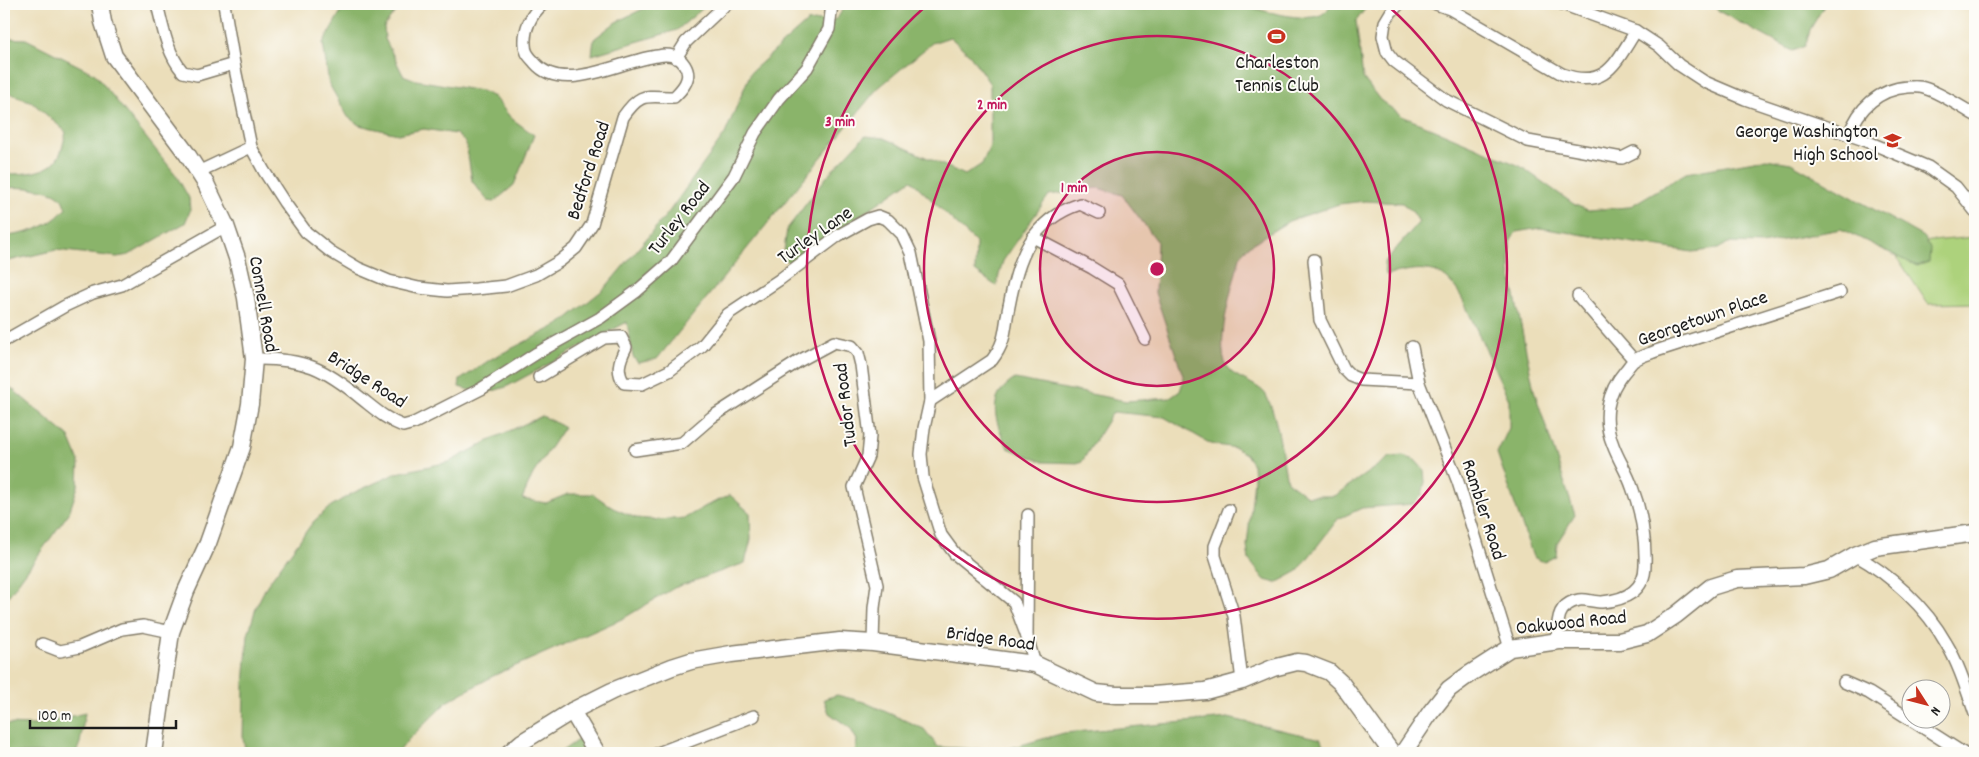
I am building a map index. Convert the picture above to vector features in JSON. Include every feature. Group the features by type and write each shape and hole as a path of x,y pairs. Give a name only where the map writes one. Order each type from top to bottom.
{"main road":[{"name":"Connell Road","path":"100,4 103,22 114,56 187,154 206,184 226,226 237,258 246,298 254,359 250,404 242,447 208,543 186,591 171,632 154,753"},
{"name":"Oakwood Road","path":"1403,753 1449,689 1510,648 1559,641 1619,641 1647,634 1676,615 1711,587 1736,579 1804,576 1829,570 1855,555 1875,547 1975,533"},
{"name":"Bridge Road","path":"509,753 522,742 572,711 612,691 692,661 732,654 840,641 873,643 1035,664 1096,693 1116,695 1153,695 1205,690 1242,681 1273,668 1297,662 1319,667 1329,672 1351,694 1392,753"},
{"path":"572,711 597,753"}],"street":[{"path":"157,4 166,42 176,64 183,72 197,75 234,64"},
{"name":"Bedford Road","path":"224,4 251,147 284,202 306,232 331,252 358,268 389,281 438,290 506,286 536,275 576,248 592,224 623,117 634,102 652,96 674,97 683,89 687,82 686,66 676,58"},
{"path":"543,4 530,20 524,36 525,52 540,69 554,76 567,77 591,74 658,55 674,56 676,58 686,42 726,4"},
{"name":"Turley Road","path":"481,389 538,353 600,318 637,291 671,261 734,176 755,134 779,99 807,68 829,29 832,4"},
{"path":"1399,4 1390,12 1385,22 1383,36 1387,52 1394,61 1446,100 1528,141 1622,158 1634,152"},
{"path":"1436,4 1450,9 1572,78 1600,78 1610,70 1636,31"},
{"path":"1562,4 1636,31 1659,46 1679,65 1705,82 1745,99 1848,135 1928,167 1956,187 1975,211"},
{"path":"1848,135 1852,125 1865,106 1879,95 1900,88 1923,87 1975,115"},
{"path":"198,172 251,147"},
{"path":"930,401 992,360 999,351 1004,339 1014,282 1024,254 1039,228 1066,209 1080,204 1099,213"},
{"name":"Turley Lane","path":"539,377 604,338 620,337 626,347 620,359 618,374 624,383 642,384 669,371 702,346 728,314 852,227 878,216 888,220 902,234 910,253 929,342 930,401 921,454 923,477 941,535 955,554 1014,602 1028,638"},
{"path":"4,340 65,306 93,293 122,285 226,226"},
{"path":"1033,237 1086,264 1118,284 1145,339"},
{"path":"1314,260 1320,320 1344,369 1351,376 1361,380 1419,383"},
{"name":"Georgetown Place","path":"1559,641 1557,626 1559,613 1567,604 1580,600 1601,602 1626,597 1640,586 1645,566 1642,524 1632,486 1612,444 1606,420 1609,398 1619,378 1634,360 1656,351 1840,292"},
{"path":"1578,296 1634,360"},
{"name":"Tudor Road","path":"635,450 682,443 712,417 799,361 834,342 852,346 858,353 861,365 870,436 868,456 854,487 877,585 873,643"},
{"name":"Rambler Road","path":"1412,347 1419,383 1458,482 1510,648"},
{"name":"Bridge Road","path":"254,359 295,360 317,368 337,378 382,415 403,426 414,423 481,389"},
{"path":"1229,510 1215,546 1215,556 1234,616 1242,681"},
{"path":"1028,516 1028,638 1035,664"},
{"path":"1855,555 1876,567 1930,617 1947,644 1975,714"},
{"path":"42,644 60,651 80,647 122,629 144,626 171,632"},
{"path":"1844,682 1869,693 1963,753"},
{"path":"658,753 754,716"}],"green space":[{"path":"345,4 405,4 392,16 384,27 385,39 403,75 416,80 481,91 494,97 511,118 534,135 514,185 494,202 488,201 472,181 466,143 456,134 424,129 398,134 359,125 348,117 329,84 323,43"},
{"path":"653,4 708,4 677,30 592,55 594,39 616,22"},
{"path":"846,4 1240,4 1283,15 1307,17 1324,13 1331,4 1369,4 1356,21 1363,78 1380,100 1402,116 1520,166 1575,205 1588,210 1629,207 1686,173 1766,159 1791,163 1925,238 1930,249 1929,262 1917,266 1841,229 1762,244 1728,243 1718,249 1692,252 1540,228 1516,232 1510,242 1510,271 1534,390 1575,515 1557,543 1556,556 1544,562 1533,557 1497,453 1509,428 1509,400 1462,298 1447,279 1430,270 1410,270 1386,275 1384,263 1419,222 1412,211 1402,203 1365,201 1339,204 1289,221 1247,247 1240,257 1225,317 1223,334 1225,362 1231,372 1260,389 1266,395 1277,426 1287,481 1307,496 1334,496 1390,457 1403,456 1415,460 1424,470 1425,482 1422,495 1413,504 1362,508 1338,519 1298,571 1276,583 1265,580 1249,560 1247,546 1254,479 1253,465 1246,454 1235,448 1211,444 1164,417 1113,412 1081,463 1043,462 1008,448 999,429 995,410 996,402 999,394 1015,379 1126,401 1170,398 1180,391 1184,379 1155,293 1157,241 1122,195 1098,188 1049,195 1003,261 996,286 975,271 976,243 911,180 795,261 788,262 783,258 787,229 828,175 865,136 884,138 965,175 982,164 990,146 990,84 970,55 950,37 932,43 877,89 657,359 638,363 633,357 627,322 506,387 483,394 459,387 460,380 491,359 560,324 604,289 668,213 725,134 751,72 807,22 837,19"},
{"path":"1710,4 1756,4 1770,10 1783,4 1825,4 1811,28 1805,46 1793,51 1720,12"},
{"path":"4,38 26,39 95,74 176,175 189,198 190,211 185,223 129,255 117,257 56,250 4,262 4,236 21,234 46,225 66,208 61,198 49,191 4,188 4,174 33,172 53,164 63,146 66,132 32,102 4,91"},
{"path":"1975,237 1975,303 1928,304 1889,245"},
{"path":"4,382 69,437 79,461 78,486 69,513 4,602"},
{"path":"542,416 564,427 533,474 522,499 546,503 568,494 593,494 613,508 636,518 660,520 685,518 730,495 750,513 751,539 745,563 674,588 624,618 495,675 448,701 408,740 398,753 246,753 243,739 244,685 248,635 256,607 267,585 313,522 331,506 353,493 397,473 449,462 496,437"},
{"path":"837,695 864,702 924,729 938,747 1003,750 1064,733 1228,718 1321,739 1327,753 853,753 855,752 857,740 850,728 829,713 824,699"},
{"path":"85,713 80,743 76,753 4,753 4,724 36,725"},
{"path":"582,737 592,753 559,753"}],"place":[{"name":"Charleston Tennis Club","path":"1277,37"},
{"name":"George Washington High School","path":"1892,141"}]}
